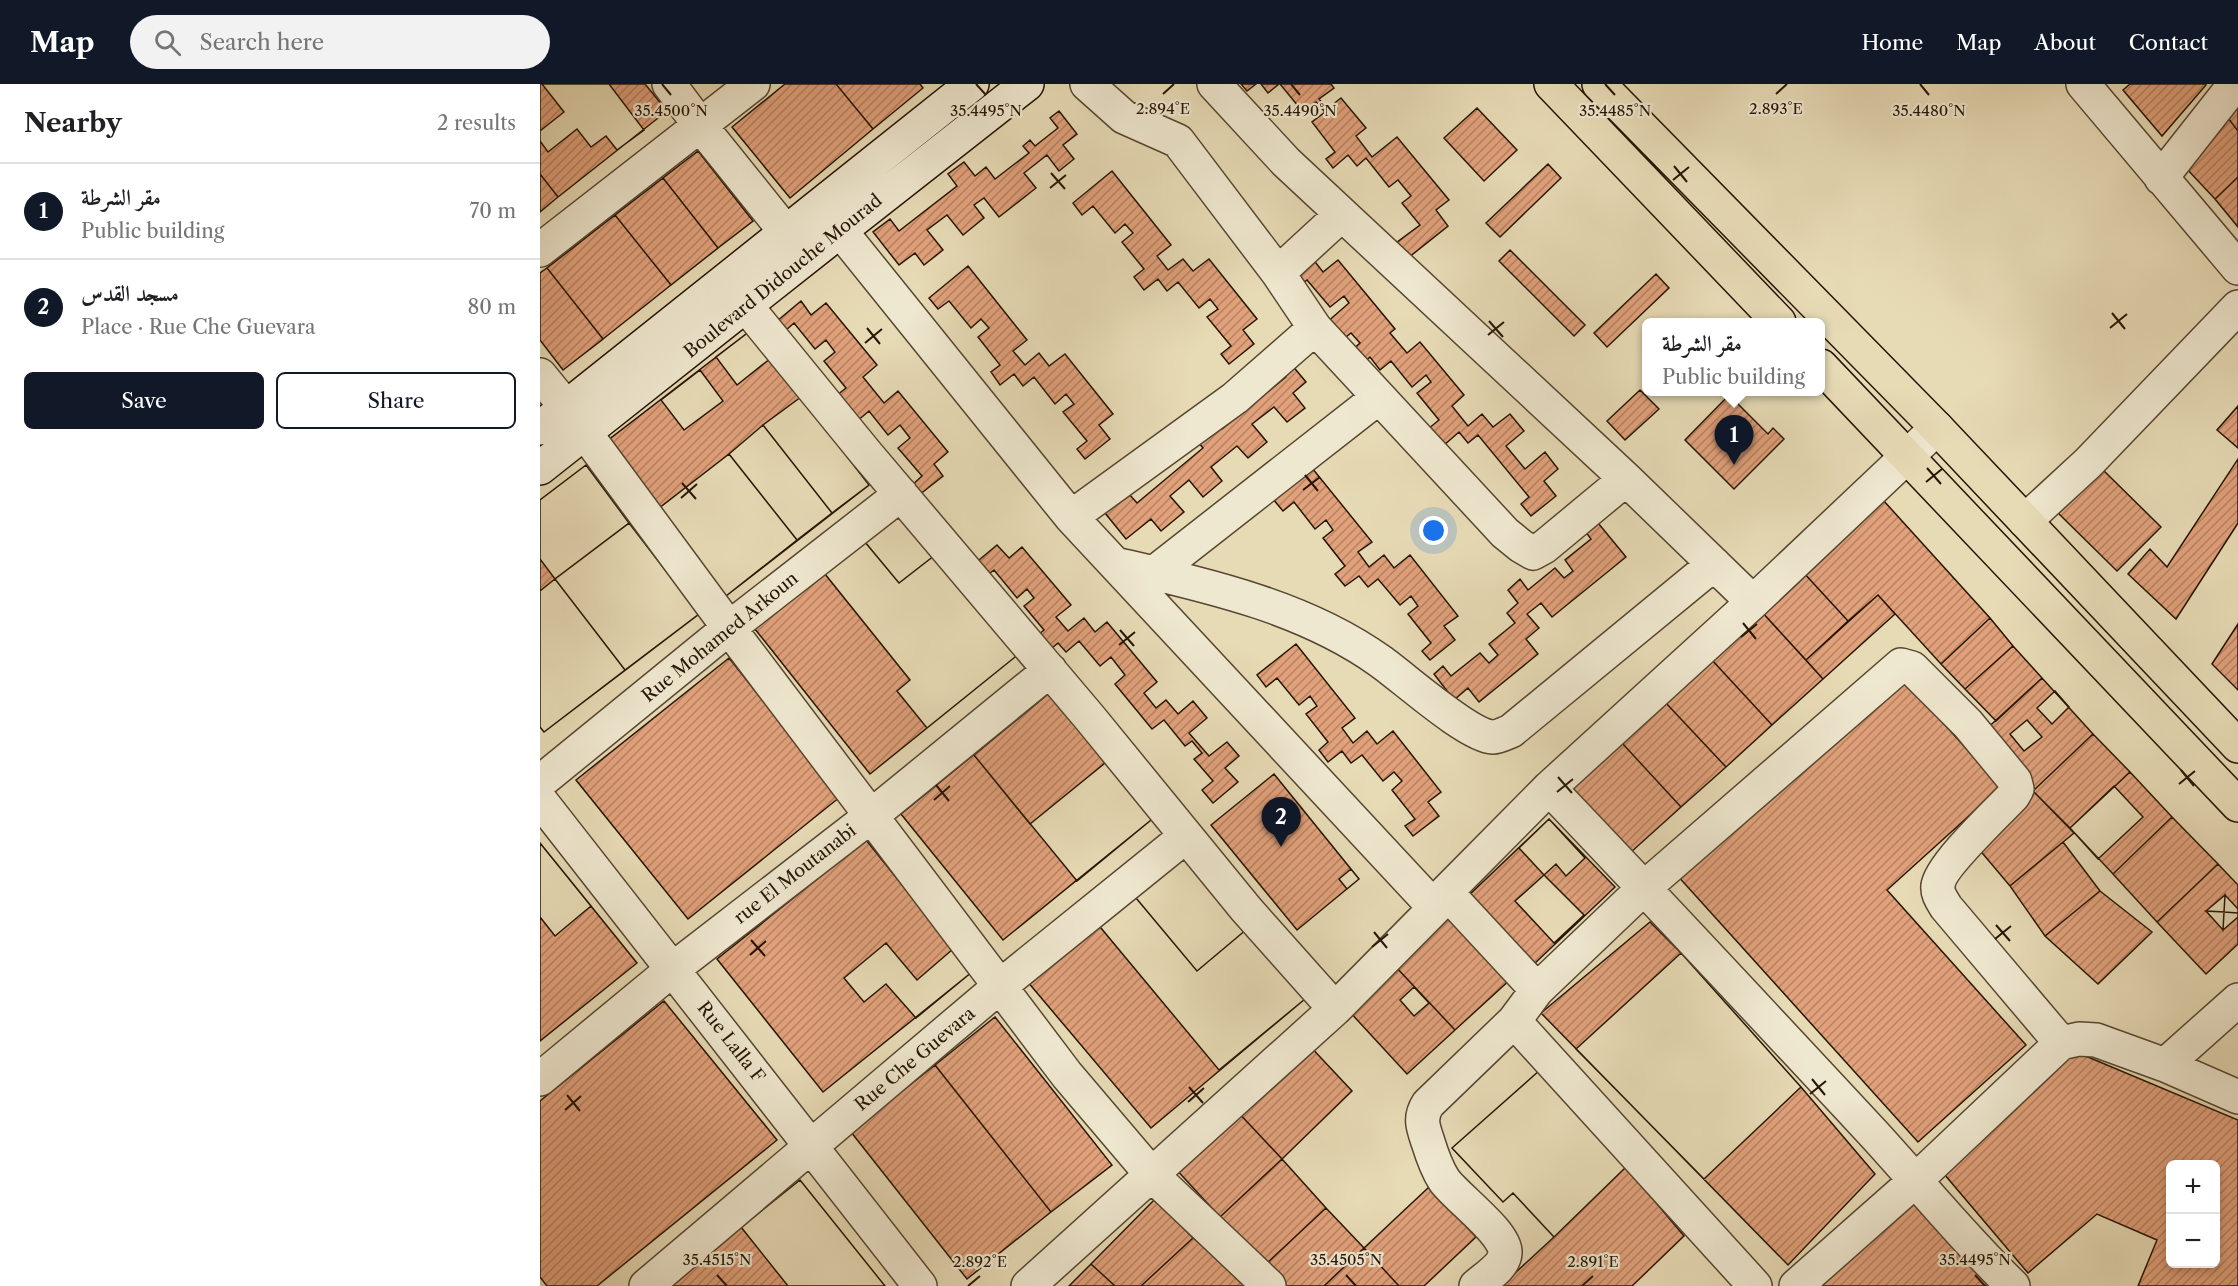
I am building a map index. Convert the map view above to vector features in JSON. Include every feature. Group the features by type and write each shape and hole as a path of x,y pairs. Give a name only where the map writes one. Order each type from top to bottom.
{"main road":[{"path":"1551,84 1775,318"},
{"path":"1599,84 1937,428 2238,746"},
{"path":"1825,370 2238,805"}],"street":[{"path":"669,84 785,231"},
{"path":"540,250 753,84"},
{"name":"Boulevard Didouche Mourad","path":"540,468 746,306 829,218 972,84"},
{"name":"Boulevard Didouche Mourad","path":"540,428 785,231 829,218 1027,84"},
{"path":"1087,84 1125,117 1178,141 1278,273 1315,328 1505,533 1521,546 1533,553 1544,547 1626,479"},
{"path":"1214,84 1286,162 1626,479 1753,602"},
{"path":"2083,84 2238,268"},
{"path":"2161,178 2235,84"},
{"path":"1278,273 1341,214"},
{"path":"829,218 1071,517 1440,900 1538,990"},
{"path":"746,306 1246,909 1335,1009"},
{"path":"2025,521 2088,462 2238,307"},
{"path":"1071,517 1235,398 1315,328"},
{"path":"540,375 566,406 729,628 1067,1075 1152,1175 1269,1286"},
{"path":"1154,573 1379,397"},
{"path":"1028,1286 1335,1009 1549,788 1753,602 1937,428"},
{"name":"Rue Mohamed Arkoun","path":"540,782 729,628 902,494"},
{"path":"1115,564 1243,597 1287,612 1333,632 1378,659 1458,720 1481,733 1494,737 1510,731 1714,564"},
{"path":"1476,1286 1502,1263 1504,1244 1455,1194 1444,1179 1432,1155 1421,1120 1422,1112 1514,1021 1538,990 1644,888 1896,668 1905,665 1912,668 1968,724 2015,781 2017,789 2013,796 1965,846 1944,873 1938,883 1938,894 1946,907 2061,1043"},
{"name":"rue El Moutanabi","path":"540,1079 673,969 871,816 1050,670"},
{"path":"1549,788 2013,1286"},
{"name":"Rue Lalla F","path":"540,800 920,1286"},
{"name":"Rue Che Guevara","path":"646,1286 999,987 1186,836"},
{"path":"2165,1065 2238,1000"},
{"path":"1514,1021 1755,1286"},
{"path":"1796,1286 1916,1180 2061,1043 2079,1039 2096,1040 2165,1065 2238,1097"}],"building":[{"path":"540,84 645,84 667,111 558,197 540,174"},
{"path":"542,84 609,84 644,130 617,150 606,136 591,147 577,129 548,152 540,141 540,131 564,112"},
{"path":"785,84 836,84 873,129 790,198 732,127"},
{"path":"836,84 920,84 923,88 873,129"},
{"path":"1241,84 1256,84 1247,91"},
{"path":"1261,84 1279,84 1268,93"},
{"path":"1280,84 1331,84 1334,88 1319,99 1327,109 1341,98 1366,128 1356,136 1372,157 1397,137 1449,200 1436,210 1448,226 1408,258 1396,243 1420,225 1402,203 1411,196 1398,180 1389,187 1366,158 1357,166 1348,155 1333,168 1326,159 1335,152 1312,122 1325,112 1316,102 1303,112"},
{"path":"2130,84 2206,85 2162,136 2123,90"},
{"path":"2238,98 2238,131 2225,114"},
{"path":"1477,108 1517,150 1484,181 1444,138"},
{"path":"1059,111 1077,134 1063,145 1074,159 1059,171 1047,155 1024,173 1036,188 999,217 984,198 974,205 984,218 963,235 947,215 927,230 943,250 924,265 915,253 899,265 873,232 890,219 899,231 957,186 948,174 964,162 975,176 986,167 995,179 1029,153 1023,146 1030,140 1035,146 1058,128 1050,118"},
{"path":"2225,114 2238,131 2238,177 2215,199 2185,167"},
{"path":"698,151 753,221 718,248 663,178"},
{"path":"1548,164 1561,178 1500,237 1486,223"},
{"path":"1112,171 1171,245 1157,256 1168,270 1183,259 1193,271 1209,259 1257,319 1243,330 1254,344 1229,364 1221,354 1231,346 1207,317 1218,309 1210,299 1199,308 1178,282 1167,291 1158,279 1144,290 1134,277 1144,269 1122,242 1133,233 1125,224 1115,233 1093,206 1082,215 1073,203"},
{"path":"540,174 558,197 540,212"},
{"path":"2238,177 2238,227 2215,199"},
{"path":"663,178 718,248 671,285 615,215"},
{"path":"615,215 671,285 603,339 547,268"},
{"path":"1510,250 1585,325 1574,336 1499,261"},
{"path":"1312,258 1323,272 1338,260 1395,329 1390,333 1407,353 1420,342 1464,395 1452,406 1468,426 1482,414 1493,427 1510,414 1524,431 1506,446 1525,469 1545,452 1558,469 1544,481 1556,496 1531,516 1521,504 1529,497 1478,435 1468,443 1459,432 1443,446 1428,429 1439,420 1417,393 1431,382 1426,375 1412,387 1391,361 1380,370 1370,357 1361,365 1350,352 1360,343 1351,333 1341,341 1326,323 1349,303 1344,296 1330,307 1307,280 1298,287 1289,277"},
{"path":"968,266 1027,340 1013,351 1025,365 1039,353 1049,366 1065,354 1113,414 1099,425 1110,439 1085,459 1077,449 1087,441 1063,412 1074,404 1066,394 1055,404 1034,377 1023,386 1014,374 1000,385 991,372 1000,365 978,337 989,328 981,319 971,328 949,301 938,309 929,298"},
{"path":"547,268 603,339 563,370 540,340 540,273"},
{"path":"1656,274 1669,288 1607,347 1594,333"},
{"path":"801,301 811,315 826,303 877,365 863,377 884,403 898,391 948,452 934,464 943,476 919,495 911,486 922,476 898,448 910,438 900,425 888,435 869,411 856,422 836,396 846,388 824,361 835,352 826,340 815,349 794,323 785,331 777,321"},
{"path":"750,331 869,485 726,596 607,441"},
{"path":"750,331 771,358 737,385 716,357"},
{"path":"1286,358 1306,382 1293,393 1305,408 1287,422 1274,407 1252,424 1267,442 1248,458 1237,446 1211,467 1222,481 1203,497 1189,480 1170,496 1184,512 1161,531 1151,519 1126,539 1105,513 1129,494 1137,503 1203,448 1194,437 1215,420 1222,429 1286,377 1277,366"},
{"path":"700,370 723,401 684,430 661,400"},
{"path":"1640,390 1642,396 1646,396 1659,409 1625,440 1607,421"},
{"path":"1728,396 1768,434 1773,428 1784,439 1734,489 1685,440"},
{"path":"801,397 869,485 832,513 763,425"},
{"path":"2238,406 2238,448 2217,430"},
{"path":"763,425 832,513 797,540 729,454"},
{"path":"729,454 797,540 726,596 658,509"},
{"path":"2238,459 2238,523 2176,619 2128,574 2150,549 2167,567"},
{"path":"586,465 699,614 544,732 540,727 540,500"},
{"path":"586,465 629,523 555,579 540,559 540,500"},
{"path":"2099,466 2161,527 2117,571 2055,510"},
{"path":"1312,468 1372,542 1358,552 1369,567 1384,555 1394,568 1410,555 1458,616 1444,626 1455,640 1430,660 1422,651 1431,643 1408,614 1418,606 1411,596 1400,605 1378,579 1368,587 1359,576 1345,586 1335,574 1345,566 1323,538 1333,530 1326,520 1315,529 1294,502 1283,511 1273,499"},
{"path":"1883,500 1990,618 1941,664 1878,595 1848,621 1803,572"},
{"path":"905,510 1020,653 870,774 755,629"},
{"path":"905,510 939,552 899,583 865,542"},
{"path":"1594,518 1626,557 1552,617 1541,603 1527,614 1539,628 1526,639 1538,654 1479,702 1468,688 1454,700 1434,674 1443,666 1451,676 1480,653 1489,663 1498,655 1489,644 1515,623 1507,613 1518,603 1508,590 1520,579 1528,590 1555,568 1564,578 1573,571 1565,560 1591,539 1583,528"},
{"path":"629,523 699,614 625,670 555,579"},
{"path":"865,542 899,583 939,552 1020,653 927,728 897,691 910,680 825,574"},
{"path":"997,545 1009,558 1022,547 1071,605 1056,617 1068,631 1084,618 1095,632 1107,622 1157,682 1144,693 1156,708 1166,700 1178,714 1193,701 1207,718 1189,733 1209,756 1227,742 1239,756 1225,768 1238,782 1213,803 1202,790 1213,781 1194,759 1202,753 1192,741 1185,746 1164,720 1152,729 1115,684 1125,675 1111,657 1100,666 1079,641 1066,652 1058,643 1045,654 1033,639 1044,630 1024,606 1034,598 1027,589 1017,598 994,570 984,578 973,565"},
{"path":"1803,572 1848,621 1806,660 1761,611"},
{"path":"555,579 625,670 544,732 540,727 540,591"},
{"path":"1878,595 1895,614 1823,679 1806,660"},
{"path":"1761,611 1823,679 1772,725 1711,659"},
{"path":"1990,618 2013,646 1965,689 1941,664"},
{"path":"2238,624 2238,690 2212,664"},
{"path":"1296,644 1355,718 1342,728 1353,743 1367,731 1377,744 1393,731 1441,792 1428,802 1439,816 1413,836 1405,826 1415,819 1392,790 1402,781 1394,772 1383,781 1362,755 1351,763 1342,751 1328,762 1319,750 1328,742 1306,714 1317,706 1310,696 1299,705 1277,678 1266,687 1257,675"},
{"path":"2013,646 2042,678 1996,721 1965,689"},
{"path":"729,658 840,797 688,919 576,780"},
{"path":"1711,659 1772,725 1726,767 1665,702"},
{"path":"1898,673 2001,787 1887,890 2026,1045 1918,1142 1676,874"},
{"path":"2042,678 2093,734 2033,791 1982,733"},
{"path":"1053,690 1156,816 1003,940 901,814"},
{"path":"1053,690 1156,816 1077,881 974,755"},
{"path":"1053,690 1110,759 1030,824 974,755"},
{"path":"2055,691 2069,707 2052,724 2037,708"},
{"path":"1665,702 1726,767 1681,807 1622,743"},
{"path":"2027,720 2042,737 2024,751 2010,734"},
{"path":"2093,734 2130,772 2070,828 2033,791"},
{"path":"1622,743 1681,807 1630,853 1572,789"},
{"path":"2130,772 2172,817 2113,874 2070,828"},
{"path":"1274,774 1359,879 1297,930 1211,825"},
{"path":"2114,786 2143,817 2098,859 2070,828"},
{"path":"2033,791 2074,833 2010,886 1978,848"},
{"path":"1283,801 1295,806 1300,818 1295,830 1283,835 1271,830 1266,818 1271,806"},
{"path":"2172,817 2218,864 2157,922 2113,874"},
{"path":"1549,819 1615,887 1532,966 1466,898"},
{"path":"1549,819 1585,858 1566,876 1556,864 1544,875 1519,848"},
{"path":"866,840 972,972 823,1092 717,959"},
{"path":"2063,842 2100,891 2045,936 2010,886"},
{"path":"540,843 637,963 540,1041"},
{"path":"540,843 591,906 555,936 540,917"},
{"path":"2218,864 2238,885 2238,944 2206,974 2157,922"},
{"path":"1351,869 1359,879 1347,889 1339,879"},
{"path":"1544,875 1584,915 1554,943 1515,901"},
{"path":"2100,891 2152,932 2098,984 2045,936"},
{"path":"1131,892 1197,971 1247,929 1305,999 1151,1128 1027,981"},
{"path":"1131,892 1197,971 1247,929 1305,999 1219,1070 1096,922"},
{"path":"2225,895 2238,909 2238,913 2224,912"},
{"path":"2225,895 2224,912 2206,911"},
{"path":"2206,911 2224,912 2223,930"},
{"path":"2224,912 2238,913 2238,917 2223,930"},
{"path":"1453,913 1513,977 1455,1030 1395,966"},
{"path":"1650,922 1681,953 1801,1087 1875,1174 1788,1265 1541,1013"},
{"path":"886,943 917,980 953,949 972,972 916,1018 886,984 864,1002 844,978"},
{"path":"1681,953 1801,1087 1704,1179 1576,1049"},
{"path":"1395,966 1455,1030 1407,1074 1348,1010"},
{"path":"1414,987 1429,1003 1414,1016 1400,1000"},
{"path":"664,1001 777,1140 597,1286 547,1286 540,1277 540,1101"},
{"path":"995,1017 1112,1165 1051,1212 935,1065"},
{"path":"1307,1043 1352,1091 1282,1159 1236,1110"},
{"path":"2076,1052 2238,1120 2238,1286 2138,1286 2157,1240 2097,1214 2028,1273 1939,1168"},
{"path":"935,1065 1051,1212 967,1279 851,1132"},
{"path":"1540,1070 1684,1236 1632,1286 1501,1286 1554,1237 1513,1193 1503,1202 1452,1148"},
{"path":"1540,1070 1626,1167 1554,1237 1513,1193 1503,1202 1452,1148"},
{"path":"1236,1110 1282,1159 1220,1217 1174,1167"},
{"path":"1282,1159 1326,1208 1265,1265 1220,1217"},
{"path":"800,1180 885,1286 668,1286 741,1227"},
{"path":"800,1180 885,1286 788,1286 741,1227"},
{"path":"1429,1187 1476,1237 1424,1286 1399,1286 1364,1248"},
{"path":"1914,1191 2006,1286 1816,1286"},
{"path":"1155,1199 1193,1238 1141,1286 1115,1286 1091,1264"},
{"path":"1326,1208 1364,1248 1324,1286 1285,1286 1265,1265"},
{"path":"1193,1238 1255,1286 1141,1286"},
{"path":"1364,1248 1399,1286 1324,1286"},
{"path":"1091,1264 1115,1286 1069,1286"}],"place":[{"name":"مقر الشرطة","path":"1734,465"},
{"name":"مسجد القدس","path":"1281,847"}]}
